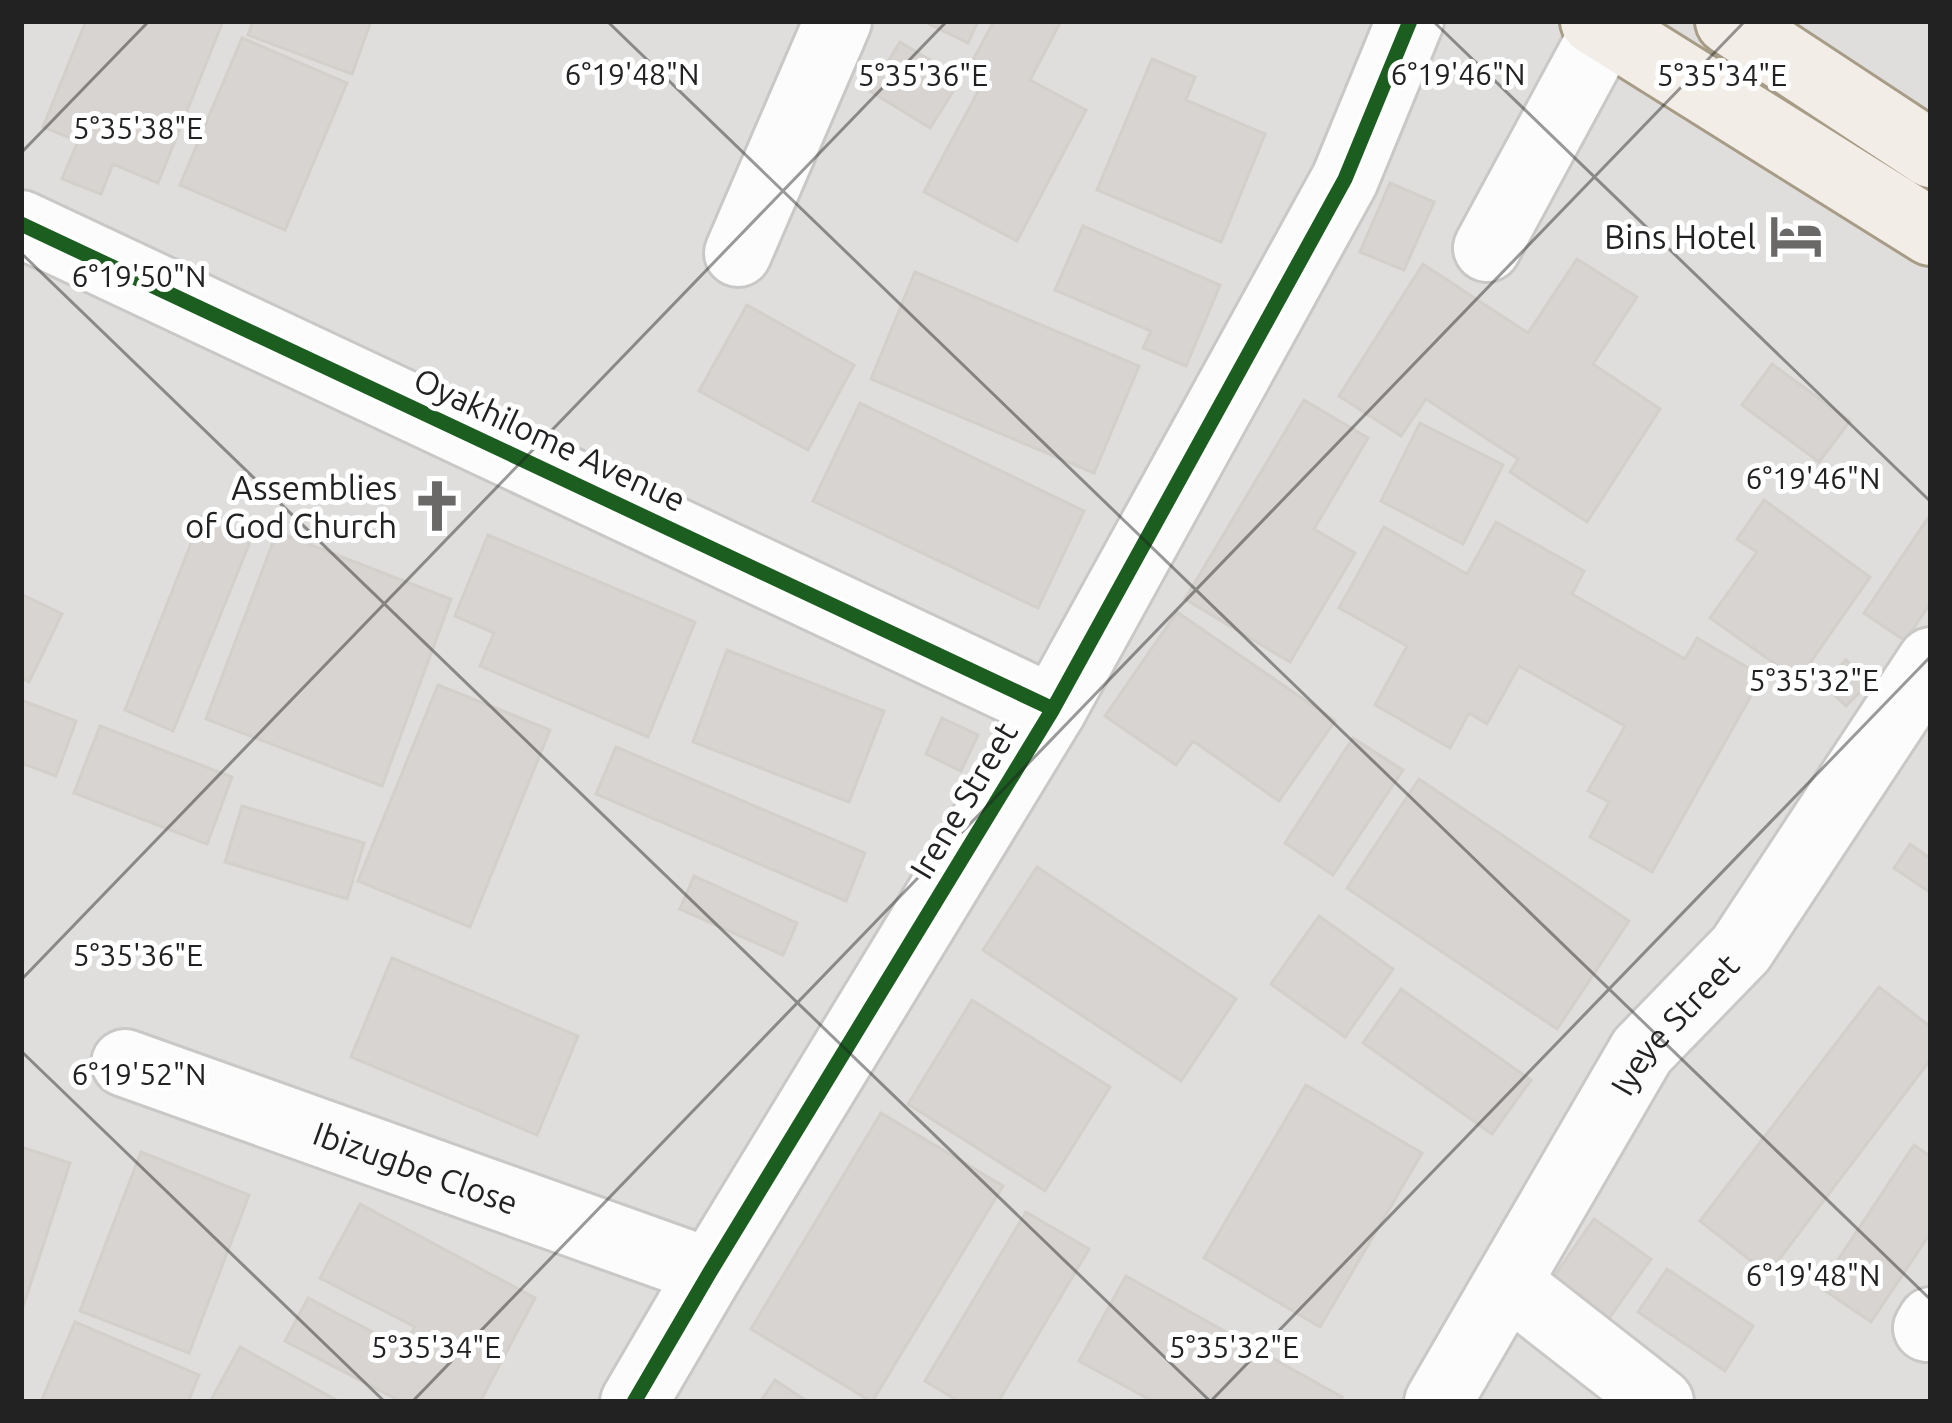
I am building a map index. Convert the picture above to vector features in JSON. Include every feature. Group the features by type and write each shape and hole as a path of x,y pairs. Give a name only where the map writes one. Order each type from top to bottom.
{"main road":[{"path":"1729,21 1931,154"},
{"path":"1600,24 1931,232"}],"street":[{"path":"738,253 838,21"},
{"name":"Irene Street","path":"634,1402 1053,709 1345,179 1410,21"},
{"path":"1487,248 1600,24"},
{"name":"Oyakhilome Avenue","path":"21,224 1053,709"},
{"name":"Iyeye Street","path":"1438,1402 1642,1051 1741,950 1931,661"},
{"name":"Ibizugbe Close","path":"125,1064 710,1272"},
{"path":"1508,1283 1660,1402"}],"shaded area":[{"path":"21,21 1931,21 1931,1402 21,1402"}],"building":[{"path":"86,21 223,21 158,183 113,164 101,194 62,179 78,141 43,127"},
{"path":"253,21 371,21 352,74 248,35"},
{"path":"930,21 978,21 968,43"},
{"path":"994,21 1061,21 1030,80 1086,110 1017,241 924,192 989,71 972,62"},
{"path":"242,38 347,83 285,230 180,185"},
{"path":"900,42 961,79 930,128 870,91"},
{"path":"1152,59 1195,77 1186,100 1265,134 1221,242 1097,190"},
{"path":"1390,183 1434,202 1404,270 1360,252"},
{"path":"1083,226 1220,285 1186,366 1143,348 1151,331 1055,290"},
{"path":"1577,259 1637,297 1593,364 1660,409 1587,522 1510,472 1518,459 1426,399 1401,436 1339,396 1423,264 1528,333"},
{"path":"915,272 1139,366 1094,473 871,379"},
{"path":"747,305 854,365 808,450 699,391"},
{"path":"1772,364 1850,421 1819,462 1742,405"},
{"path":"1304,400 1368,438 1314,529 1355,553 1290,662 1185,599"},
{"path":"860,403 1084,511 1038,608 813,501"},
{"path":"1420,423 1503,465 1463,544 1381,501"},
{"path":"1764,500 1870,577 1798,680 1710,618 1757,552 1737,539"},
{"path":"202,516 252,537 173,731 125,710"},
{"path":"1928,518 1931,602 1905,641 1864,613"},
{"path":"1496,522 1584,571 1572,594 1685,659 1697,638 1762,676 1652,872 1590,837 1609,802 1588,791 1625,726 1519,666 1487,724 1469,713 1450,748 1375,705 1407,646 1339,608 1384,527 1467,574"},
{"path":"277,532 451,599 382,786 206,719"},
{"path":"488,535 695,622 648,737 480,666 494,633 455,616"},
{"path":"21,594 62,614 29,682 21,678"},
{"path":"1177,612 1335,721 1279,801 1193,741 1176,765 1105,716"},
{"path":"727,650 884,711 849,802 693,742"},
{"path":"1846,660 1869,683 1846,706 1823,684"},
{"path":"438,685 550,730 470,927 358,881"},
{"path":"21,700 76,721 56,776 21,763"},
{"path":"942,718 978,735 961,771 926,754"},
{"path":"100,726 232,777 207,844 74,793"},
{"path":"1353,738 1403,770 1333,875 1285,843"},
{"path":"616,747 865,853 846,901 596,794"},
{"path":"1419,779 1629,921 1557,1029 1347,888"},
{"path":"242,806 364,843 347,899 225,862"},
{"path":"1910,844 1931,859 1931,893 1894,868"},
{"path":"1037,867 1236,999 1181,1081 983,950"},
{"path":"694,876 797,923 783,955 680,909"},
{"path":"1319,916 1393,969 1345,1037 1271,984"},
{"path":"392,958 578,1036 537,1135 351,1057"},
{"path":"1879,987 1931,1027 1931,1059 1768,1274 1700,1221"},
{"path":"1401,989 1531,1080 1492,1134 1363,1043"},
{"path":"972,1000 1110,1087 1045,1191 908,1104"},
{"path":"1306,1085 1422,1153 1320,1327 1204,1258"},
{"path":"881,1113 1003,1186 872,1402 751,1329"},
{"path":"1914,1145 1931,1157 1931,1232 1871,1322 1820,1287"},
{"path":"21,1147 70,1163 21,1313"},
{"path":"141,1152 249,1195 189,1353 80,1311"},
{"path":"360,1204 535,1298 480,1402 402,1402 285,1341 308,1298 403,1348 415,1327 320,1278"},
{"path":"1026,1212 1089,1249 998,1402 960,1402 925,1381"},
{"path":"1594,1219 1651,1259 1605,1324 1548,1285"},
{"path":"1667,1269 1753,1326 1725,1371 1638,1312"},
{"path":"1126,1276 1342,1397 1339,1402 1154,1402 1079,1361"},
{"path":"75,1322 199,1375 188,1402 41,1402"},
{"path":"240,1347 340,1402 210,1402"},
{"path":"775,1380 808,1402 760,1402"}],"cycle path":[{"path":"634,1402 1053,709 1345,179 1410,21"},
{"path":"21,224 1053,709"}],"place":[{"name":"Bins Hotel","path":"1796,236"},
{"name":"Assemblies of God Church","path":"437,506"}]}
